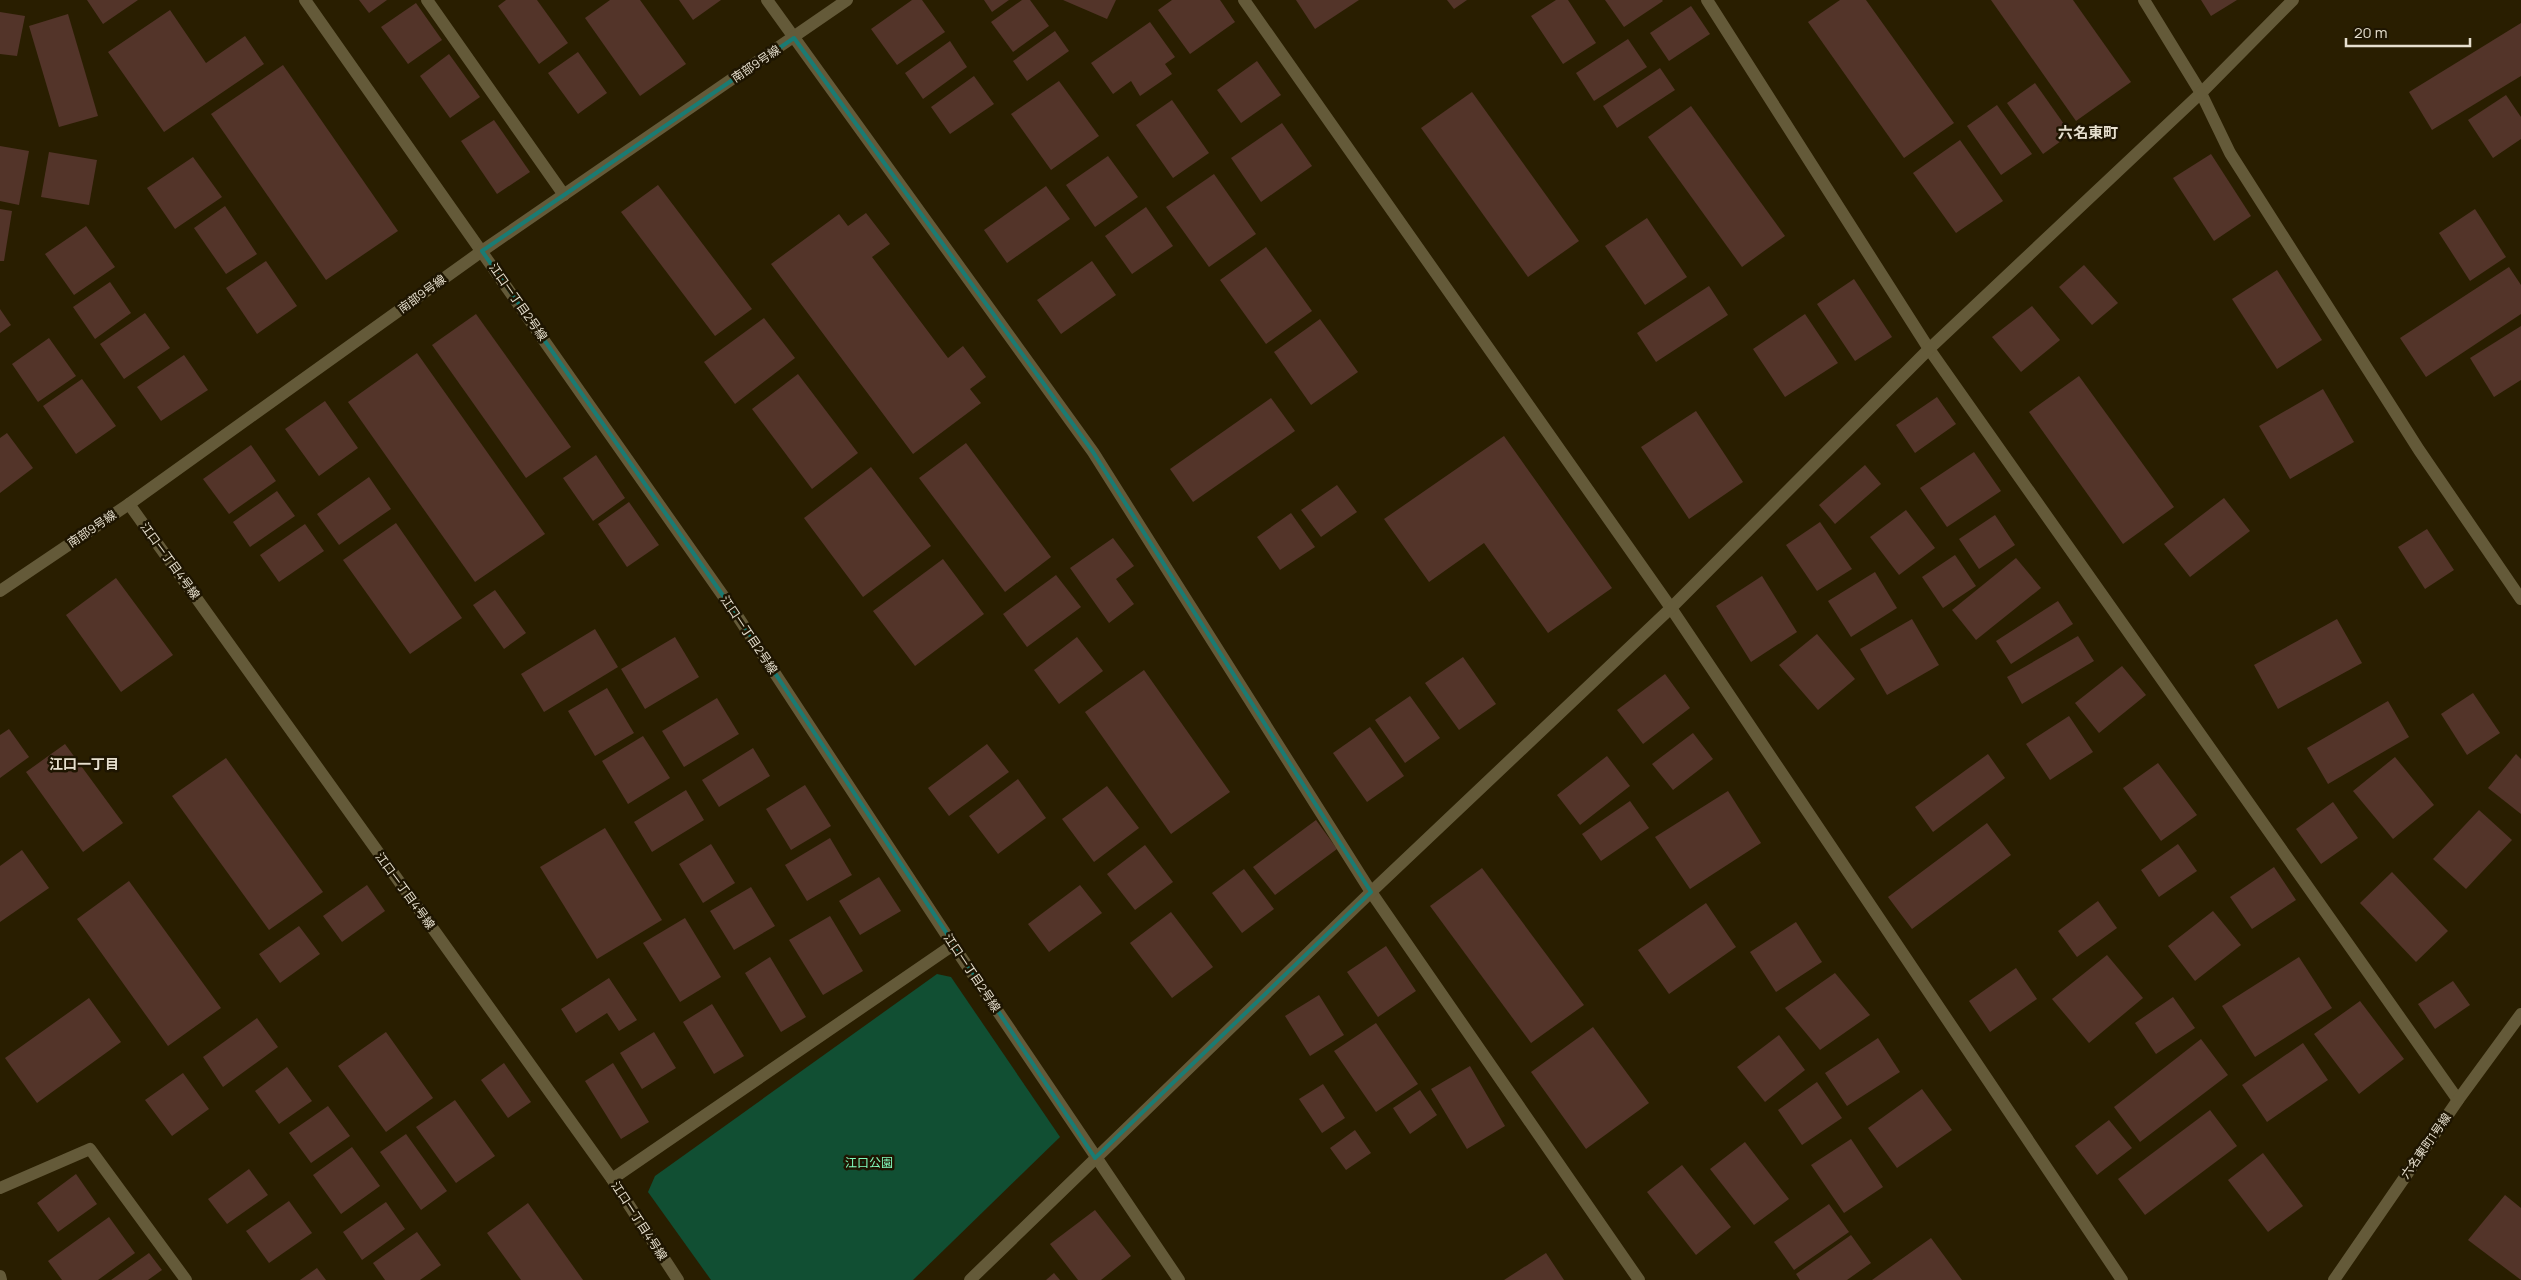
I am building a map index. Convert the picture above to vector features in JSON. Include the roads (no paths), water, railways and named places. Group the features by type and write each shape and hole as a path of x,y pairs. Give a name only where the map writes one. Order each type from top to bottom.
{"street":[{"name":"江口一丁目2号線","path":"305,0 738,618 1095,1158 1179,1280"},
{"path":"427,0 564,195"},
{"path":"767,0 1093,452 1371,892 1639,1280"},
{"name":"南部9号線","path":"0,591 129,504 482,251 847,0"},
{"path":"1244,0 1671,608 2122,1280"},
{"path":"1708,0 1929,349 2458,1100"},
{"path":"2144,0 2201,93 2230,153 2419,450 2521,599"},
{"path":"970,1280 1371,892 1671,608 1929,349 2201,93 2292,0"},
{"name":"江口一丁目4号線","path":"129,504 612,1179 678,1280"},
{"path":"612,1179 954,946"},
{"name":"六名東町1号線","path":"2334,1280 2458,1100 2521,1014"},
{"path":"0,1188 90,1149 186,1280"},
{"path":"0,1276 1,1280"}],"district":[{"name":"六名東町","path":"2088,133"},
{"name":"江口一丁目","path":"84,764"}],"park label":[{"name":"江口公園","path":"869,1163"}]}
